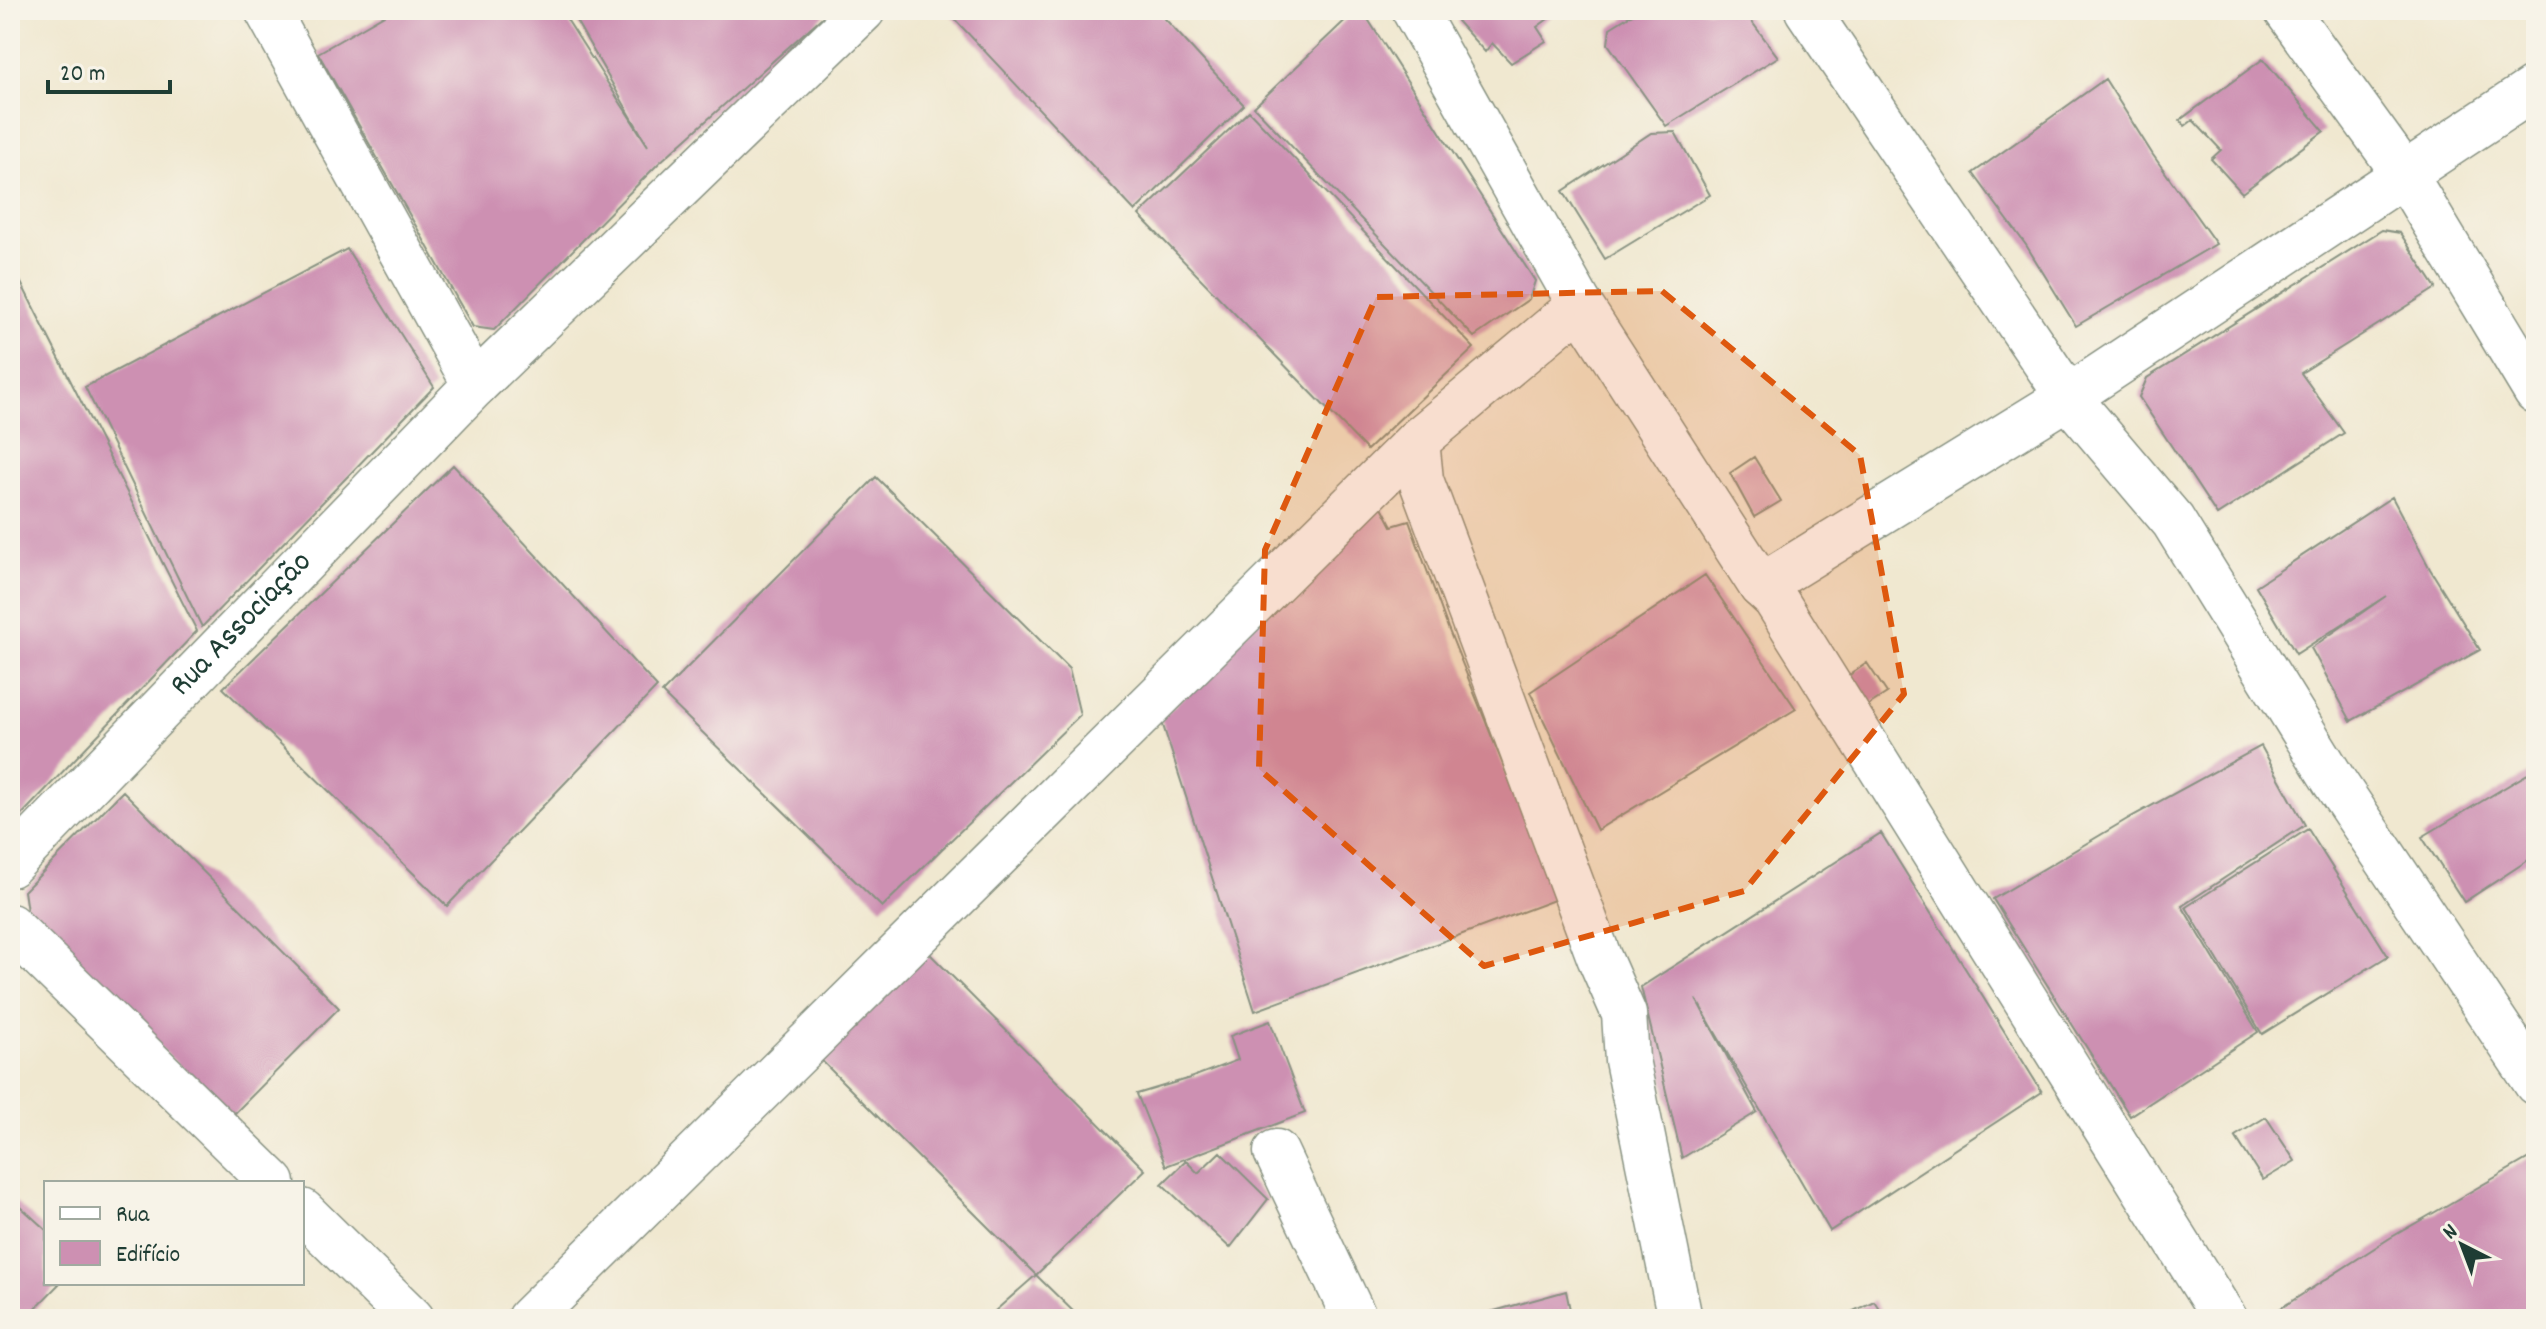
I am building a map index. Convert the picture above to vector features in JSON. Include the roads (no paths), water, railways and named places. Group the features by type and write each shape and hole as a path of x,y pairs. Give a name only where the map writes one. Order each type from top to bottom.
{"street":[{"path":"267,10 475,385"},
{"name":"Rua Associação","path":"10,865 475,385 863,10"},
{"path":"1414,10 1580,305 1761,586 1775,599 2225,1319"},
{"path":"1807,10 2068,397 2173,521 2334,781 2536,1083"},
{"path":"2286,10 2405,175 2536,392"},
{"path":"1761,586 2068,397 2536,87"},
{"path":"529,1319 1417,441 1580,305"},
{"path":"1417,441 1421,480 1599,957 1624,1014 1627,1060 1680,1319"},
{"path":"10,926 271,1181"},
{"path":"1276,1152 1355,1319"},
{"path":"304,1213 412,1319"}]}
